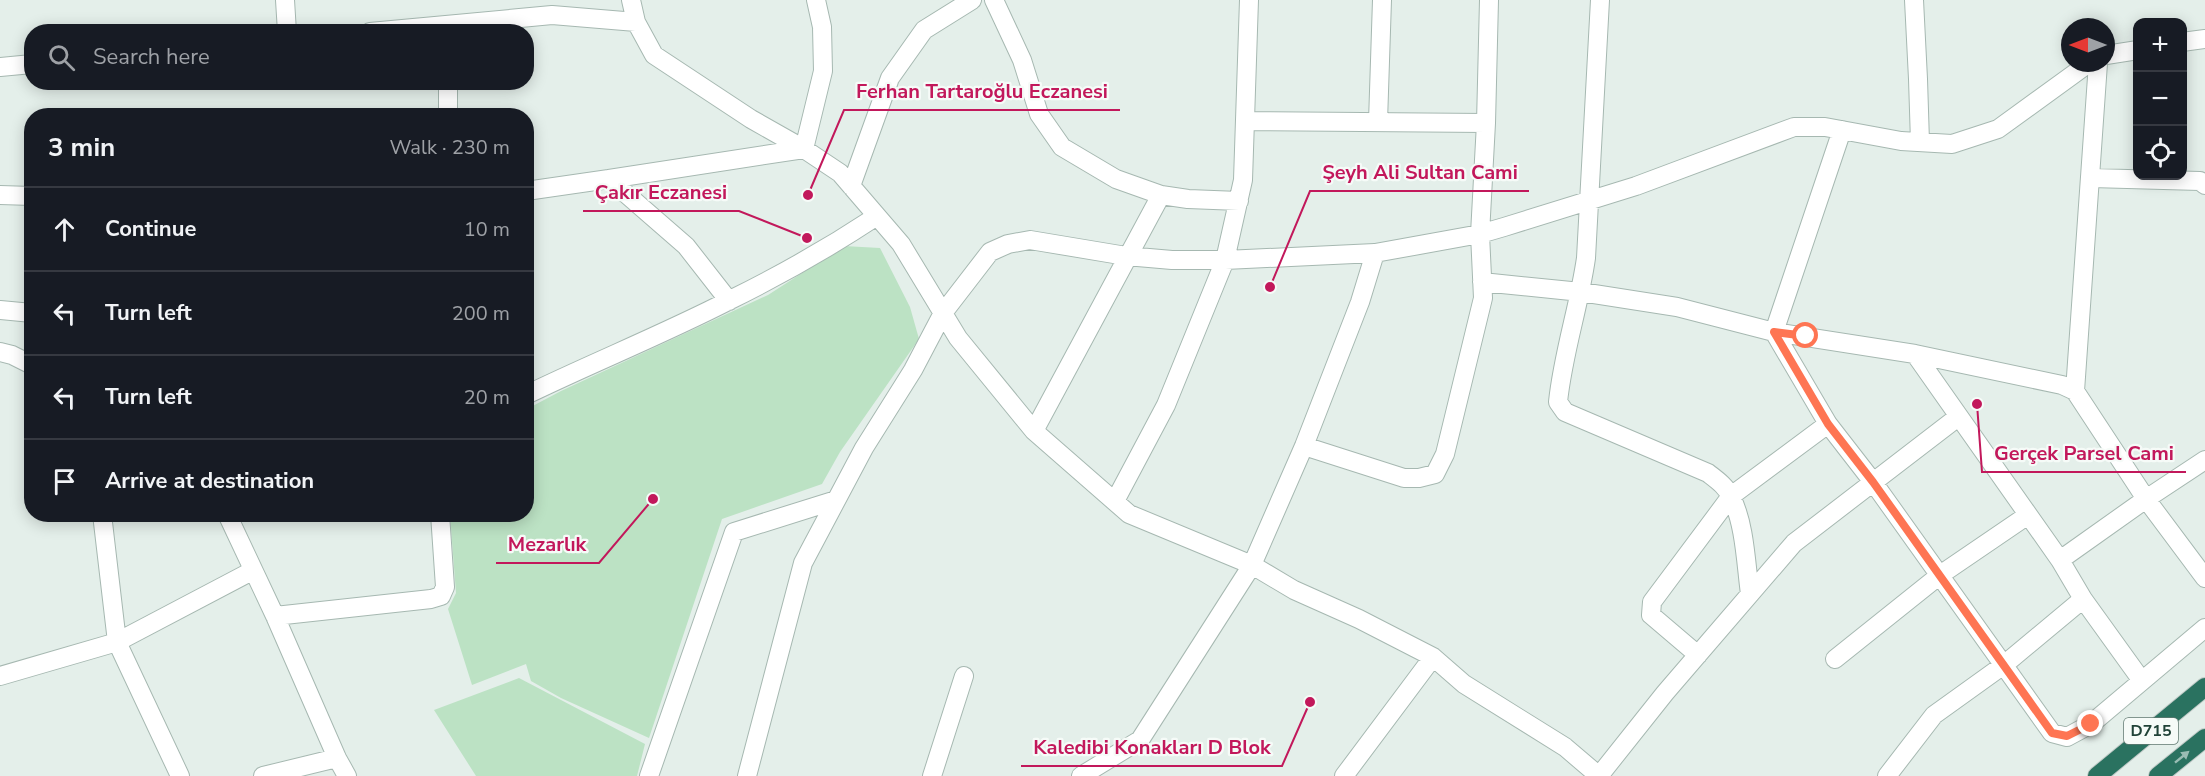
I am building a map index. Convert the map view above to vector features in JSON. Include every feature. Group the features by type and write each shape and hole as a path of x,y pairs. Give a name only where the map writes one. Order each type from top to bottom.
{"highway":[{"name":"D715","path":"2097,776 2205,687"},
{"name":"D715","path":"2158,776 2205,738"}],"street":[{"path":"285,0 286,24"},
{"path":"631,0 636,22 654,55 751,119 804,149 840,173 901,243 958,338 1034,431 1129,514 1252,565 1294,591 1359,619 1434,657 1464,684 1565,747 1599,776 1794,543 1959,417"},
{"path":"804,149 823,71 822,27 816,0"},
{"path":"851,186 890,78 924,30 972,0"},
{"path":"994,0 1022,60 1039,114 1062,147 1116,179 1161,195 1188,199 1239,201"},
{"path":"1115,501 1166,405 1226,260 1243,180 1249,0"},
{"path":"1378,122 1382,0"},
{"path":"1304,446 1404,478 1419,478 1435,474 1445,454 1483,298 1480,234 1489,0"},
{"path":"1600,0 1586,258 1581,292 1564,357 1558,402 1566,412 1708,473 1722,483 1731,496 1738,515 1750,594"},
{"path":"1914,0 1920,142"},
{"path":"479,24 552,15 636,22"},
{"path":"2187,41 2205,39"},
{"path":"2115,54 2133,51"},
{"path":"0,67 24,65"},
{"path":"747,776 802,563 864,448 913,370 943,313 990,252 1008,243 1030,240 1126,256 1172,260 1226,260 1375,253 1480,234 1636,186 1794,127 1825,127 1901,141 1952,144 1998,129 2077,72"},
{"path":"2075,391 2097,72"},
{"path":"448,90 448,108"},
{"path":"1245,121 1486,123"},
{"path":"1842,130 1774,332 1828,424 2005,664 2052,733 2067,736 2091,724 2205,628"},
{"path":"534,190 804,149"},
{"path":"2091,178 2203,180"},
{"path":"609,179 686,246 729,301"},
{"path":"0,195 24,196"},
{"path":"1034,431 1126,256 1161,195"},
{"path":"534,391 590,363 729,301 829,248 877,216"},
{"path":"1081,776 1140,740 1252,565 1304,446 1360,302 1375,253"},
{"path":"1482,282 1581,292 1677,307 1774,332 1915,354 2062,385 2075,391 2146,499 2205,578"},
{"path":"0,310 24,312"},
{"path":"0,352 24,361"},
{"path":"1915,354 2142,681"},
{"path":"1698,655 1651,615 1652,602 1731,496 1828,424"},
{"path":"2060,560 2205,460"},
{"path":"649,776 734,532 836,500"},
{"path":"1835,659 1940,575 2028,515"},
{"path":"103,522 117,642 180,776"},
{"path":"231,522 347,776"},
{"path":"275,615 431,599 441,596 445,587 441,522"},
{"path":"0,676 117,642 252,571"},
{"path":"1887,776 1934,715 2005,664 2083,599"},
{"path":"1344,776 1434,657"},
{"path":"932,776 964,676"},
{"path":"263,776 337,758"}],"green space":[{"path":"844,246 880,248 910,307 919,339 840,452 822,484 722,519 649,738 561,698 531,681 526,664 472,685 448,609 456,593 451,522 534,522 534,405 768,295"},
{"path":"519,678 645,744 637,776 476,776 434,710"}],"place":[{"name":"Ferhan Tartaroğlu Eczanesi","path":"808,195"},
{"name":"Çakır Eczanesi","path":"807,238"},
{"name":"Şeyh Ali Sultan Cami","path":"1270,287"},
{"name":"Gerçek Parsel Cami","path":"1977,404"},
{"name":"Mezarlık","path":"653,499"},
{"name":"Kaledibi Konakları D Blok","path":"1310,702"}],"route":[{"path":"1806,336 1774,332 1828,424 1858,461 2005,664 2052,733 2067,736 2091,724"}]}
